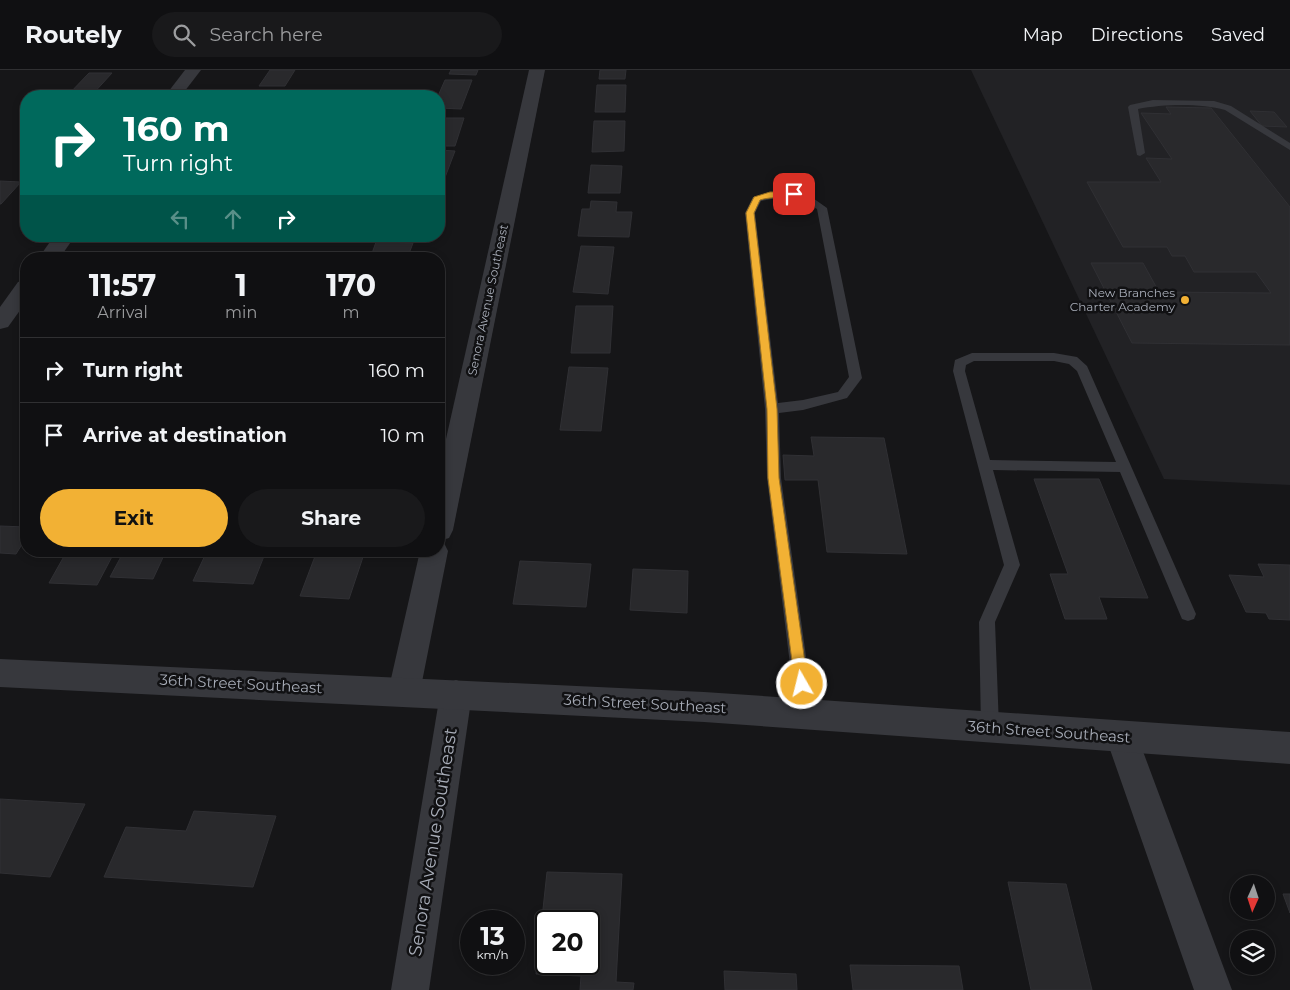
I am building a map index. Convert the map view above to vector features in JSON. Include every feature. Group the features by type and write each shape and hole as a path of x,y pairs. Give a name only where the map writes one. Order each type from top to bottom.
{"street":[{"path":"178,90 193,70"},
{"name":"Senora Avenue Southeast","path":"445,502 537,70"},
{"path":"53,252 61,242"},
{"path":"0,322 20,296"},
{"path":"404,692 433,557"},
{"name":"36th Street Southeast","path":"0,673 456,694 806,714 1122,738 1290,748"},
{"name":"Senora Avenue Southeast","path":"410,990 456,694"},
{"path":"1122,738 1213,990"}],"lane":[{"path":"1140,153 1133,107 1154,103 1214,104 1228,108 1290,147"},
{"path":"772,409 803,405 842,395 856,378 822,208 809,198 794,194 770,194 757,198 750,213 772,409 774,478 806,714"},
{"path":"990,727 987,679 987,622 1012,565 959,371 960,363 972,357 1054,357 1073,360 1082,369 1188,614"},
{"path":"985,465 1125,467"}],"shaded area":[{"name":"New Branches Charter Academy","path":"971,70 1290,70 1290,485 1164,479"}],"building":[{"path":"270,70 295,70 285,86 259,86"},
{"path":"451,70 478,70 476,75 449,74"},
{"path":"600,70 626,70 625,79 599,79"},
{"path":"89,73 112,73 96,90 73,90"},
{"path":"445,80 472,80 461,109 445,108 445,90 441,90"},
{"path":"597,85 626,85 625,112 595,112"},
{"path":"1166,107 1211,108 1290,207 1290,345 1132,343 1091,263 1143,263 1159,292 1271,293 1256,272 1194,272 1185,256 1172,256 1167,247 1123,247 1087,182 1161,182 1146,158 1172,159 1141,113 1171,114"},
{"path":"1250,111 1274,112 1287,127 1262,126"},
{"path":"445,118 464,118 455,146 445,146"},
{"path":"594,121 625,121 624,151 592,152"},
{"path":"445,150 455,151 445,177"},
{"path":"591,165 622,166 620,193 588,193"},
{"path":"0,181 20,182 20,183 0,204"},
{"path":"591,201 617,202 616,212 632,212 629,237 578,236 582,209 590,209"},
{"path":"376,242 413,243 410,252 372,252"},
{"path":"581,246 614,247 608,294 573,292"},
{"path":"576,306 613,306 610,353 571,353"},
{"path":"569,367 608,368 601,431 560,430"},
{"path":"811,437 884,438 907,554 827,552 818,480 785,480 783,455 814,456"},
{"path":"1034,479 1099,479 1148,598 1099,597 1107,619 1065,619 1050,574 1068,574"},
{"path":"0,526 20,527 20,548 16,554 0,553"},
{"path":"64,557 112,557 97,585 49,583"},
{"path":"121,557 163,557 153,579 110,577"},
{"path":"204,557 264,557 253,584 193,581"},
{"path":"315,557 363,557 349,599 300,596"},
{"path":"520,561 591,564 586,607 513,604"},
{"path":"1258,564 1290,565 1290,620 1269,619 1266,613 1246,612 1229,575 1264,577"},
{"path":"633,569 688,571 687,613 630,610"},
{"path":"0,799 85,804 50,877 0,873"},
{"path":"194,811 276,816 253,887 104,877 126,827 186,831"},
{"path":"547,872 622,874 616,982 634,983 633,990 580,990 581,976 558,975 600,975 600,910 543,910"},
{"path":"1008,882 1066,884 1092,990 1031,990"},
{"path":"1283,894 1290,894 1290,913"},
{"path":"850,965 959,966 963,990 853,990"},
{"path":"724,971 796,974 797,990 725,990"}],"place":[{"name":"New Branches Charter Academy","path":"1185,300"}],"route":[{"path":"794,194 770,194 757,198 750,213 772,409 774,478 802,684"}]}
